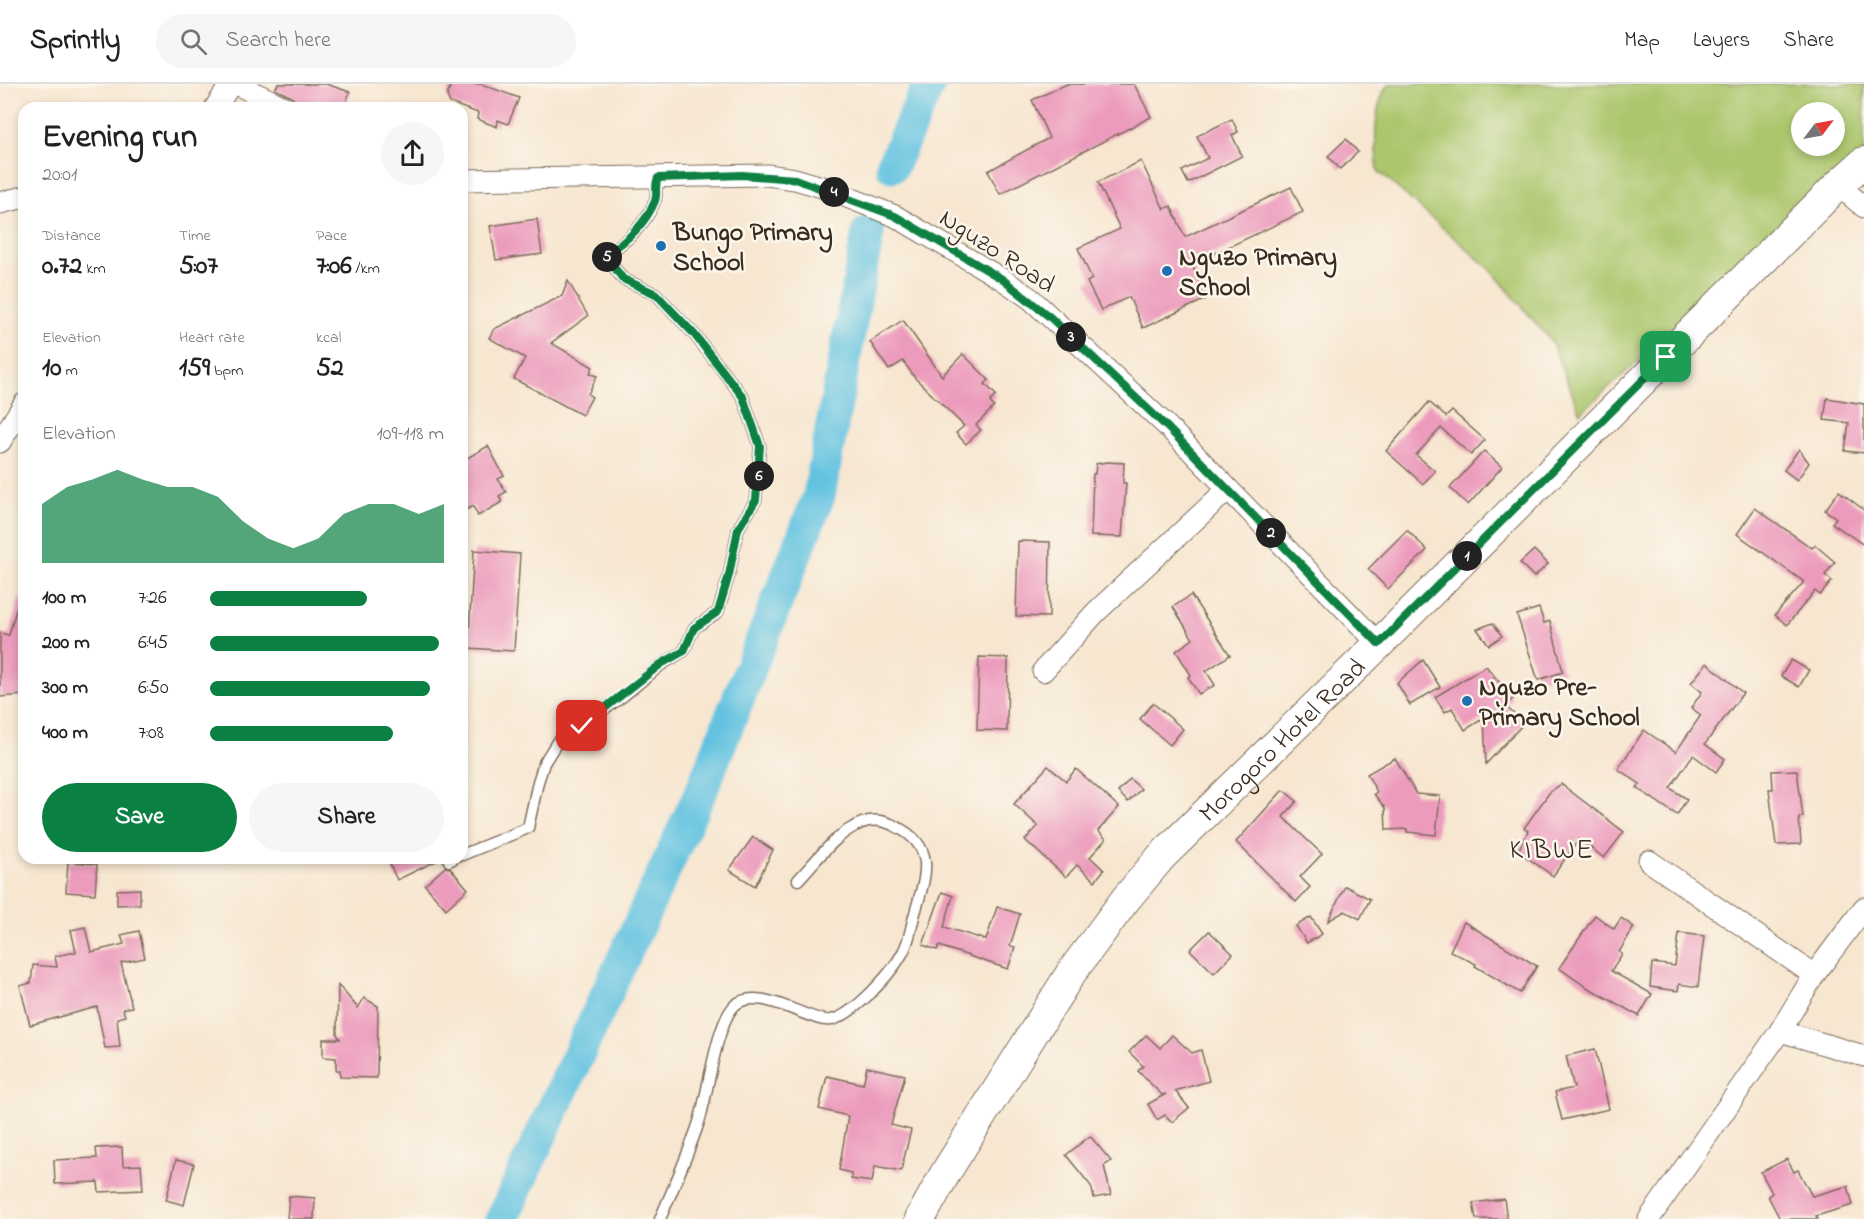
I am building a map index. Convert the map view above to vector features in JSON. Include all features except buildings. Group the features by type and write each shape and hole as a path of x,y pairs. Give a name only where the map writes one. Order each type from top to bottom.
{"street":[{"path":"218,102 231,84"},
{"path":"236,84 274,102"},
{"name":"Morogoro Hotel Road","path":"920,1219 1036,1027 1125,900 1161,857 1237,780 1379,644 1838,185 1864,162"},
{"name":"Nguzo Road","path":"468,180 766,175 795,179 853,198 895,216 1002,279 1031,299 1168,428 1379,644"},
{"path":"1838,185 1864,207"},
{"path":"0,203 18,198"},
{"path":"0,442 18,414"},
{"path":"1043,671 1096,612 1228,489"},
{"path":"1650,861 1814,975"},
{"path":"1649,1219 1780,1031 1814,975 1864,908"},
{"path":"1780,1031 1864,1056"}],"lane":[{"path":"468,853 528,828 544,763 557,742 622,697 661,664 684,651 694,628 718,612 729,575 738,529 756,500 760,446 743,397 694,334 663,302 647,288 623,279 605,255 627,242 646,220 657,198 655,184 658,178"},
{"path":"660,1219 694,1138 711,1080 718,1041 727,1017 735,1005 747,1000 774,1003 825,1020 838,1018 858,1004 886,976 904,950 922,889 926,864 920,845 912,836 888,823 868,821 845,833 798,880"}],"green space":[{"path":"1388,84 1864,84 1864,160 1580,413 1551,341 1492,271 1378,171 1376,127 1379,104"}],"waterway":[{"path":"892,166 929,84"},
{"path":"502,1219 703,787 819,496 868,232"}],"place":[{"name":"Bungo Primary School","path":"661,246"},
{"name":"Nguzo Primary School","path":"1167,271"},
{"name":"Nguzo Pre- Primary School","path":"1467,701"}],"district":[{"name":"KIBWE","path":"1552,848"}],"route":[{"path":"582,726 622,697 661,664 684,651 694,628 718,612 729,575 738,529 756,500 760,471 760,446 743,397 694,334 656,294 623,279 605,255 627,242 646,220 657,198 655,184 658,178 766,175 795,179 853,198 895,216 1002,279 1031,299 1168,428 1379,644 1666,357"}]}
